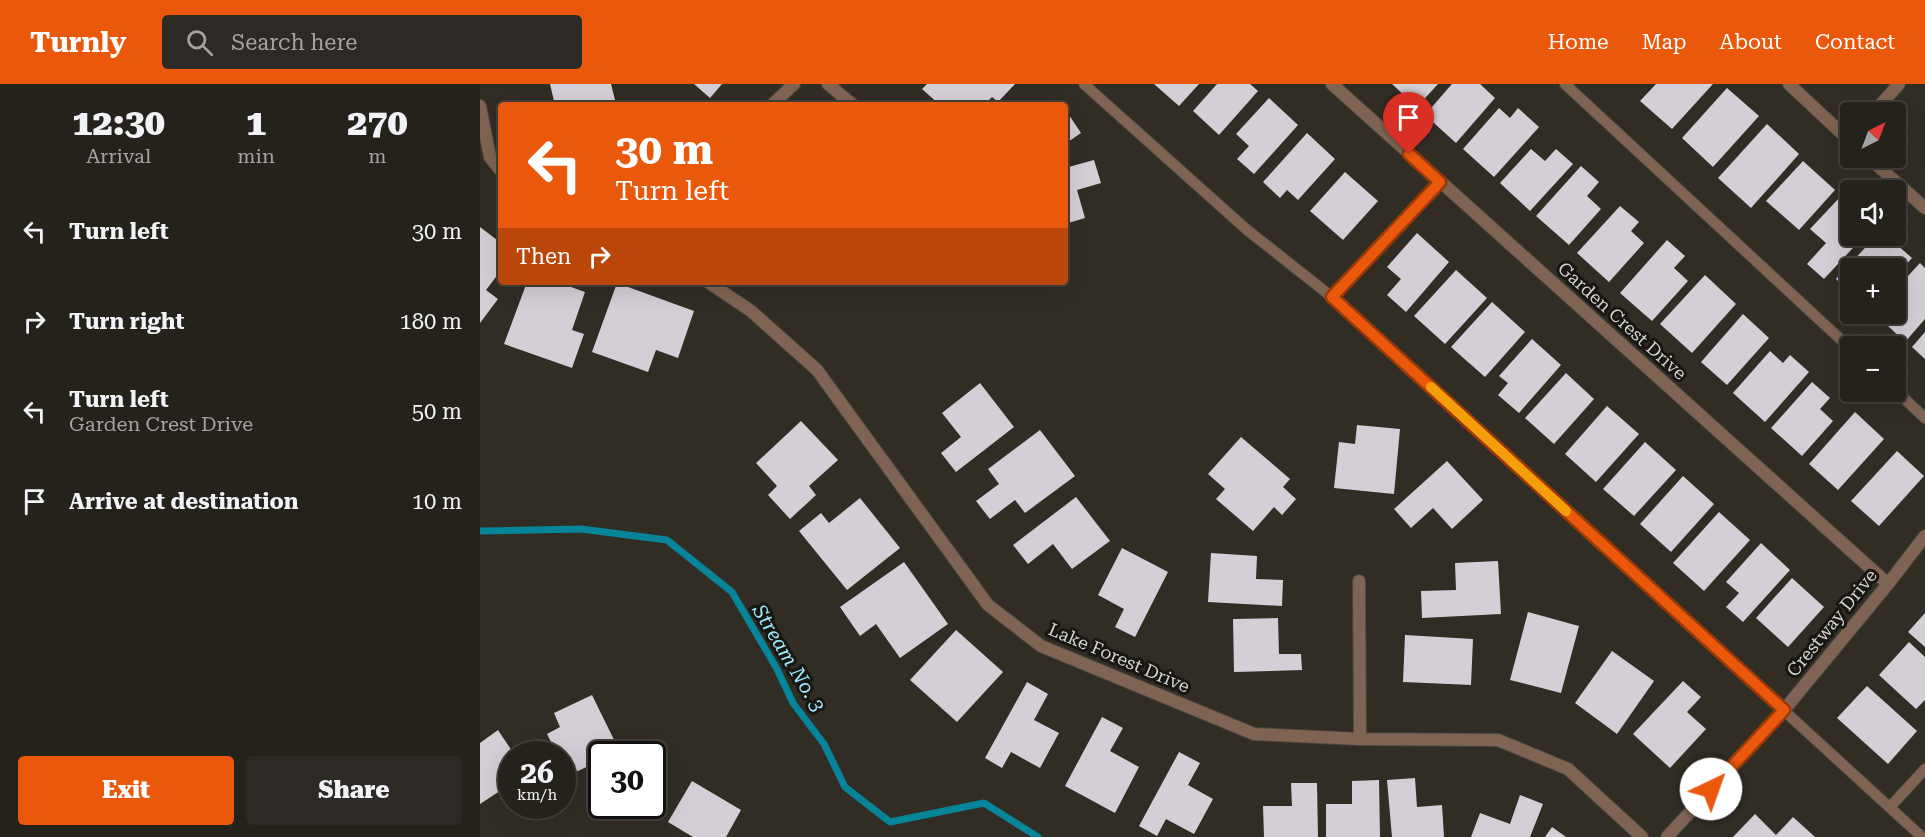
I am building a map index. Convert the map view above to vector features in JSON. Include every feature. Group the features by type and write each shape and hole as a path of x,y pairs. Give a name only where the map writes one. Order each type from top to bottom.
{"street":[{"path":"775,102 794,84"},
{"path":"828,84 849,102"},
{"name":"Garden Crest Drive","path":"1332,84 1888,584"},
{"path":"1789,84 1840,131"},
{"path":"1883,102 1899,84"},
{"path":"480,106 490,157 498,167"},
{"path":"1880,168 1925,208"},
{"name":"Lake Forest Drive","path":"712,285 751,311 817,370 988,605 1041,646 1254,734 1360,739 1498,740 1568,769 1642,837"},
{"name":"Crestway Drive","path":"1667,837 1784,710 1925,536"},
{"path":"1359,581 1360,739"}],"lane":[{"path":"1084,84 1246,229 1332,297 1922,837"},
{"path":"1565,84 1840,339"},
{"path":"1332,297 1440,182"},
{"path":"1906,400 1925,418"},
{"path":"1890,807 1925,769"}],"building":[{"path":"550,84 611,84 615,100 605,102 554,102"},
{"path":"694,84 722,84 710,98"},
{"path":"927,84 1015,84 998,102 992,97 987,102 937,102 922,89"},
{"path":"1154,84 1199,84 1179,106"},
{"path":"1217,84 1250,84 1258,91 1219,135 1193,111"},
{"path":"1392,84 1438,84 1417,107"},
{"path":"1452,84 1480,84 1495,98 1456,143 1425,115"},
{"path":"1656,84 1713,84 1672,129 1640,101"},
{"path":"1727,88 1759,116 1713,167 1682,138"},
{"path":"1269,98 1298,125 1254,174 1237,159 1249,146 1236,134"},
{"path":"1499,108 1510,118 1518,108 1539,127 1494,177 1463,149"},
{"path":"1068,114 1081,133 1068,142"},
{"path":"1767,124 1799,154 1751,208 1718,178"},
{"path":"1307,133 1335,159 1298,200 1287,190 1280,198 1263,182"},
{"path":"1531,149 1545,161 1556,149 1573,164 1530,211 1500,183"},
{"path":"1094,160 1101,183 1077,190 1085,218 1068,223 1068,167"},
{"path":"1803,161 1835,190 1799,230 1766,201"},
{"path":"1581,166 1599,182 1587,196 1601,209 1569,245 1536,216"},
{"path":"1345,172 1378,201 1343,240 1310,211"},
{"path":"1840,197 1840,246 1855,246 1844,258 1840,258 1840,262 1824,279 1807,264 1826,243 1810,229"},
{"path":"1620,206 1639,222 1631,231 1644,243 1609,282 1577,253"},
{"path":"480,227 498,241 498,274 486,290 498,299 480,323"},
{"path":"1417,233 1449,262 1406,312 1387,295 1401,279 1387,267"},
{"path":"1667,240 1685,256 1674,268 1688,281 1652,321 1620,293"},
{"path":"1867,246 1898,246 1912,258 1906,265 1906,258 1856,258"},
{"path":"1920,263 1925,268 1925,319 1906,341 1906,336 1899,336 1888,326 1906,324 1906,278"},
{"path":"1456,270 1487,298 1445,344 1414,316"},
{"path":"1705,275 1736,304 1692,353 1660,324"},
{"path":"526,285 565,285 585,292 572,330 584,334 572,368 504,344"},
{"path":"616,285 622,285 694,311 678,358 656,350 648,372 592,352"},
{"path":"1492,302 1525,332 1485,377 1451,347"},
{"path":"1743,314 1769,338 1727,385 1701,362"},
{"path":"1925,332 1925,359 1912,347"},
{"path":"1532,339 1561,365 1519,413 1498,395 1508,383 1499,376"},
{"path":"1770,351 1783,363 1790,355 1809,372 1765,422 1733,393"},
{"path":"1566,373 1594,399 1554,444 1525,418"},
{"path":"1812,382 1830,398 1820,409 1833,421 1802,456 1771,428"},
{"path":"980,383 1014,427 956,472 941,453 961,437 942,413"},
{"path":"1607,406 1639,434 1596,482 1565,454"},
{"path":"1855,412 1884,439 1838,490 1809,464"},
{"path":"801,421 838,460 809,486 816,495 790,519 768,495 777,486 756,463"},
{"path":"1357,425 1400,429 1394,494 1334,488 1339,442 1355,444"},
{"path":"1040,430 1075,476 1025,513 1015,500 990,519 976,501 999,484 988,469"},
{"path":"1241,437 1290,479 1283,487 1296,499 1282,515 1274,507 1253,531 1216,499 1225,489 1208,474"},
{"path":"1645,442 1676,470 1634,516 1603,489"},
{"path":"1897,451 1924,476 1879,526 1851,501"},
{"path":"1447,461 1483,500 1452,529 1433,508 1411,528 1394,509"},
{"path":"1683,476 1714,504 1671,552 1640,524"},
{"path":"1076,497 1110,541 1072,569 1053,544 1028,564 1013,545"},
{"path":"860,498 900,548 847,590 799,531 821,513 829,523"},
{"path":"1719,512 1750,540 1704,591 1673,563"},
{"path":"1761,543 1790,570 1743,622 1726,607 1739,593 1726,582"},
{"path":"1122,548 1168,572 1135,637 1115,627 1124,609 1098,595"},
{"path":"1211,553 1257,556 1256,579 1283,580 1282,606 1208,602"},
{"path":"1498,561 1501,614 1422,618 1421,591 1456,590 1455,563"},
{"path":"904,562 948,624 900,658 876,624 860,636 840,607"},
{"path":"1792,578 1824,607 1788,647 1756,618"},
{"path":"1528,612 1579,626 1561,693 1510,680"},
{"path":"1925,613 1925,647 1908,632"},
{"path":"1278,618 1279,654 1301,654 1302,670 1234,672 1233,619"},
{"path":"956,630 1003,672 957,722 910,680"},
{"path":"1405,635 1473,639 1471,685 1403,682"},
{"path":"1909,642 1925,657 1925,700 1916,709 1879,675"},
{"path":"1612,651 1654,681 1617,734 1575,703"},
{"path":"1683,681 1701,697 1687,712 1706,729 1670,768 1633,734"},
{"path":"1027,682 1048,694 1034,720 1059,733 1040,768 1011,752 1002,768 985,758"},
{"path":"1867,686 1917,731 1888,764 1837,718"},
{"path":"592,695 615,741 588,741 588,766 576,772 576,741 550,741 547,734 560,727 554,713"},
{"path":"1102,717 1123,728 1110,751 1139,767 1115,813 1065,786"},
{"path":"498,730 505,741 498,741 498,792 480,804 480,743"},
{"path":"1179,752 1200,763 1188,785 1213,799 1194,834 1166,819 1157,836 1139,826"},
{"path":"1415,778 1417,807 1442,805 1444,837 1392,837 1387,780"},
{"path":"1379,780 1380,837 1326,837 1326,804 1352,804 1352,781"},
{"path":"692,781 741,810 726,837 693,837 668,822"},
{"path":"1291,783 1317,783 1318,837 1264,837 1263,806 1292,806"},
{"path":"1520,795 1543,804 1530,837 1471,837 1480,813 1510,824"},
{"path":"1755,814 1776,835 1793,817 1815,837 1733,837"},
{"path":"1552,827 1566,837 1545,837"}],"waterway":[{"name":"Stream No. 3","path":"480,531 581,529 667,540 732,592 777,669 793,703 824,744 845,787 890,822 984,803 1038,837"}],"slow traffic":[{"path":"1431,387 1566,511"}],"route":[{"path":"1409,154 1440,182 1332,297 1784,710 1711,789"}]}
